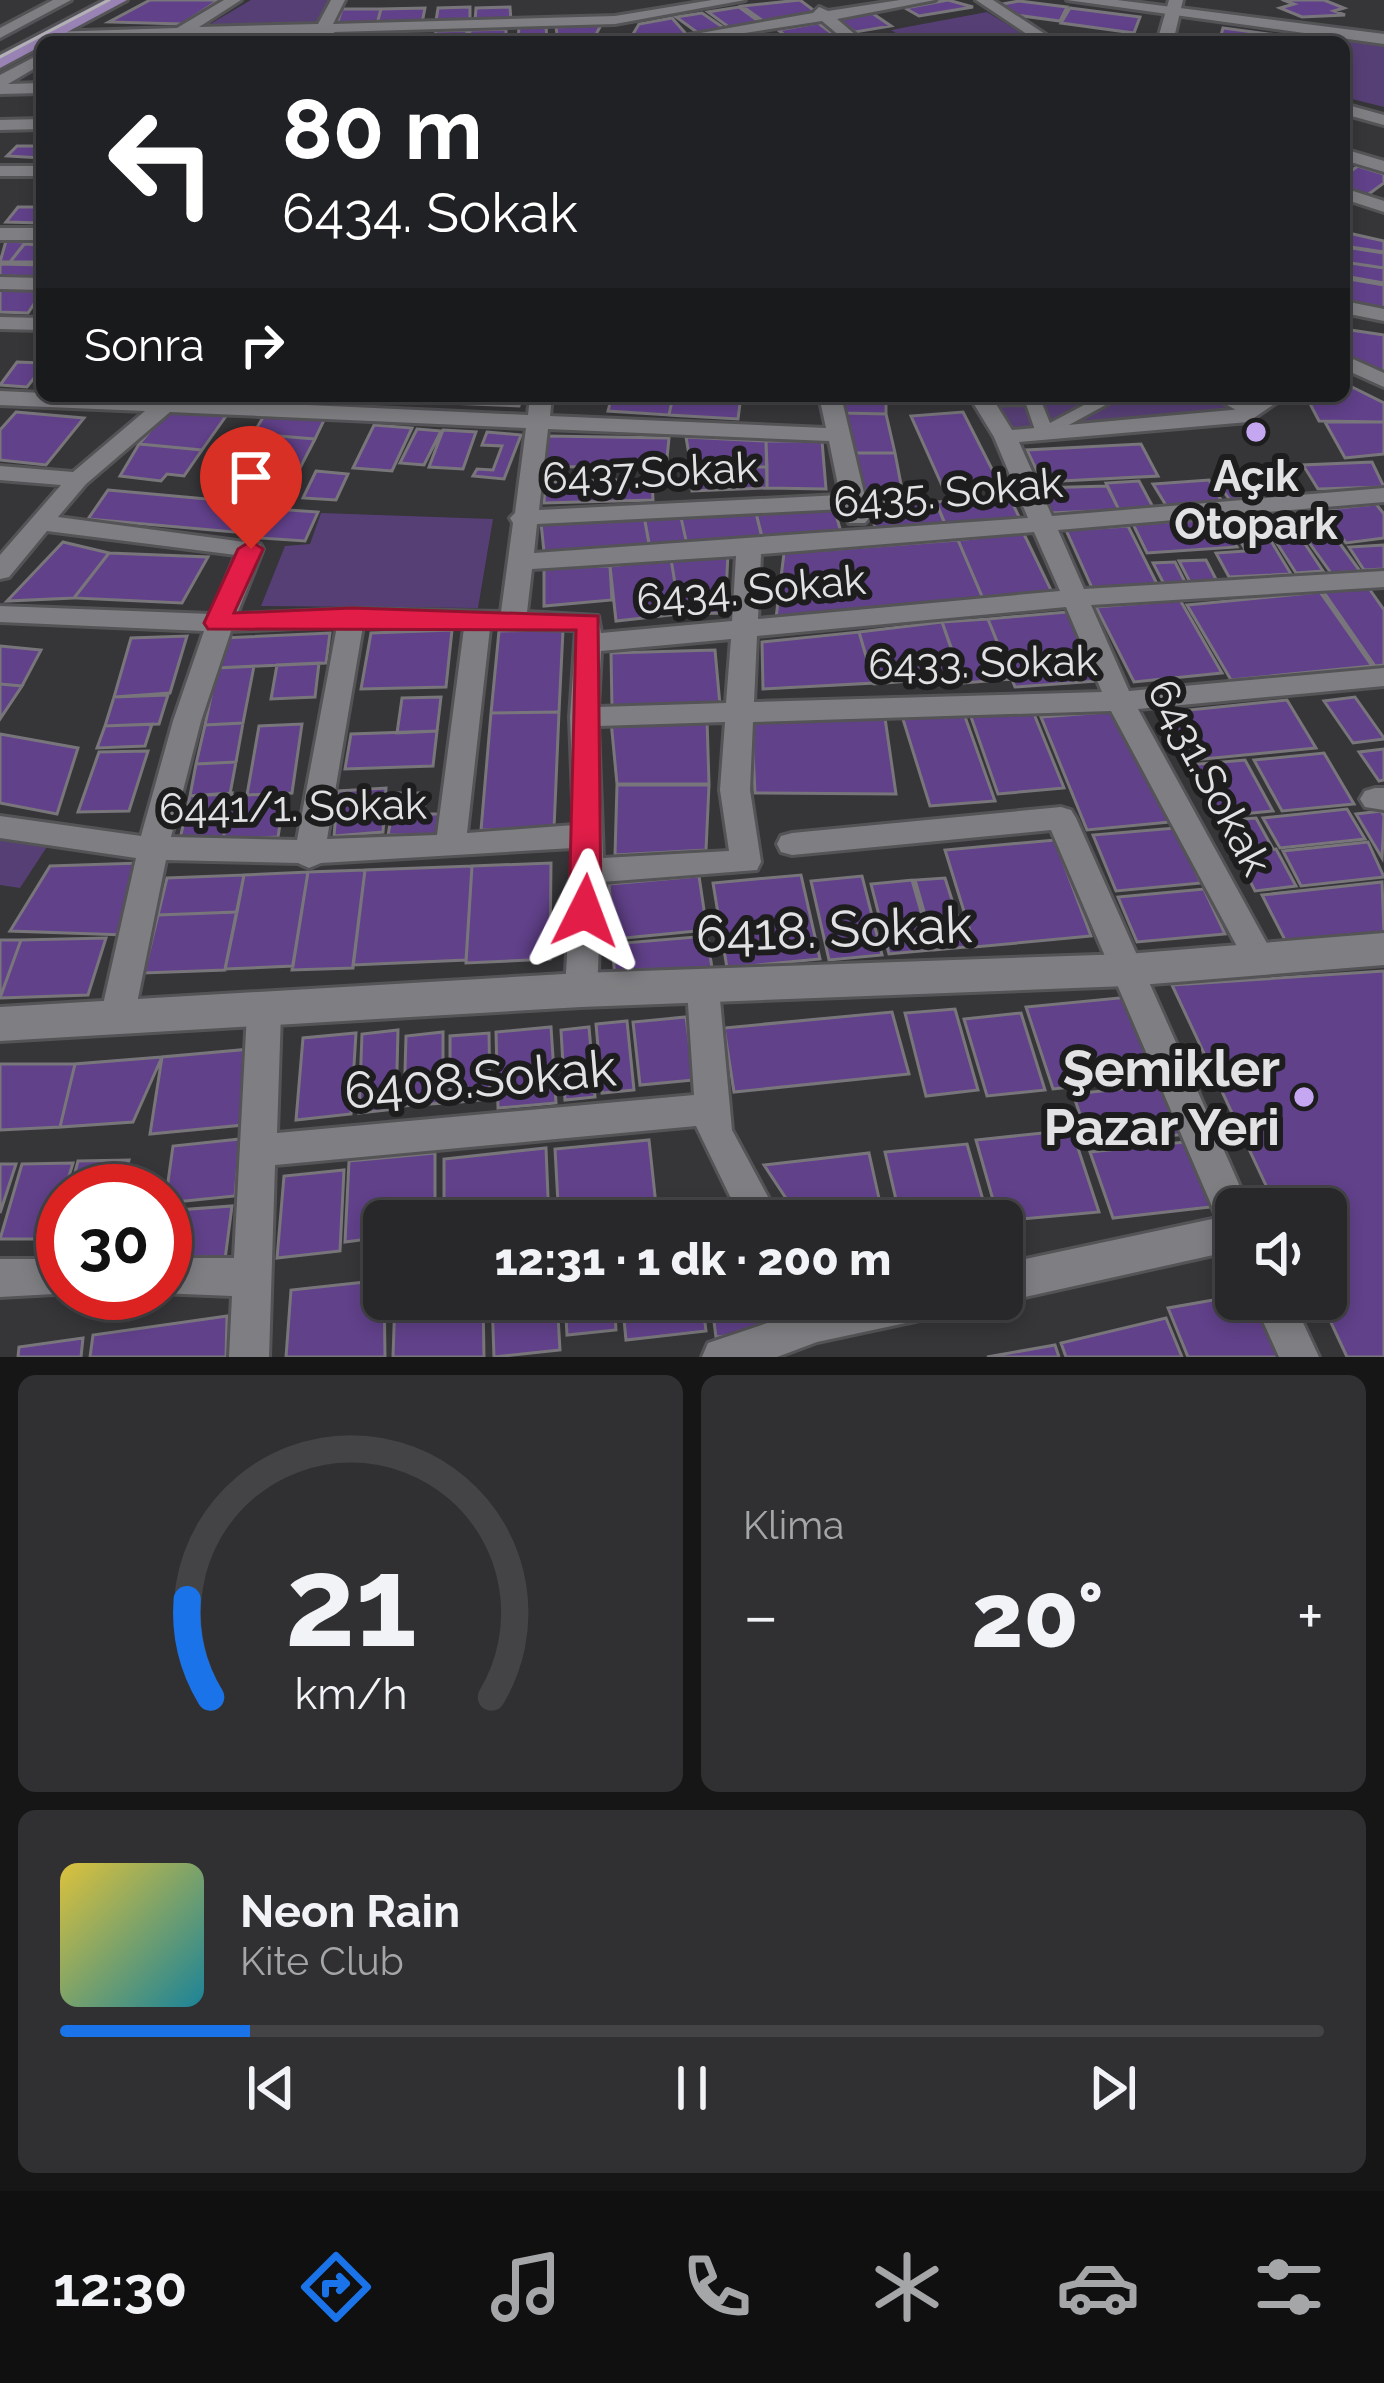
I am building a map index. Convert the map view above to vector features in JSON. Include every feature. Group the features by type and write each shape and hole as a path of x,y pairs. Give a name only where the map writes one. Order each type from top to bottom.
{"main road":[{"path":"0,46 90,0"},
{"path":"49,36 118,0"},
{"path":"0,62 36,43"}],"street":[{"path":"0,34 64,0"},
{"path":"175,36 234,0"},
{"path":"338,0 326,25 330,36 615,20 738,0"},
{"path":"603,36 628,0"},
{"path":"807,0 849,36"},
{"path":"697,36 928,0"},
{"path":"982,0 1039,36"},
{"path":"1076,0 1173,5 1384,39"},
{"path":"1166,36 1173,5"},
{"path":"0,85 36,62"},
{"path":"0,85 36,88"},
{"path":"1350,111 1384,120"},
{"path":"0,125 36,124"},
{"path":"1350,156 1384,167"},
{"path":"0,171 36,171"},
{"path":"1350,196 1384,207"},
{"path":"0,233 36,234"},
{"path":"0,283 36,284"},
{"path":"1350,308 1384,315"},
{"path":"0,323 36,324"},
{"path":"1350,364 1384,381"},
{"path":"0,398 36,394"},
{"path":"0,572 78,478 168,402"},
{"path":"186,402 840,435"},
{"path":"513,622 522,518 540,402"},
{"path":"832,402 862,540"},
{"name":"6431.Sokak","path":"983,402 1004,437 1120,700 1259,958"},
{"path":"1033,402 1045,433"},
{"path":"1045,433 1103,402"},
{"path":"1232,402 1252,412"},
{"path":"1004,437 1252,412 1266,402"},
{"path":"0,473 78,478"},
{"name":"6435. Sokak","path":"519,562 862,540 1384,495"},
{"name":"6437.Sokak","path":"522,518 854,501"},
{"path":"44,523 251,549 217,623 151,852 117,1018"},
{"path":"587,872 746,862 735,790 749,546"},
{"name":"6434. Sokak","path":"0,614 217,623 352,617 589,622 590,643 1075,598 1384,579"},
{"path":"309,856 352,617"},
{"path":"451,845 478,623"},
{"path":"580,990 589,835 584,717 590,643"},
{"name":"6433. Sokak","path":"584,717 1120,700 1384,677"},
{"path":"791,844 1061,818 1222,1188"},
{"name":"6441/1. Sokak","path":"0,827 151,852 309,856 589,835"},
{"name":"6418. Sokak","path":"0,1024 264,1013 580,990 1127,970 1384,949"},
{"path":"704,989 714,1132 751,1200"},
{"path":"249,1357 264,1013"},
{"name":"6408.Sokak","path":"256,1150 713,1109"},
{"path":"1023,1278 1215,1237"},
{"path":"192,1277 249,1277"},
{"path":"0,1278 36,1278"},
{"path":"722,1357 794,1320"},
{"path":"1281,1320 1298,1357"}],"shaded area":[{"path":"251,0 335,0 321,22 205,27"},
{"path":"987,12 1026,36 900,36 891,30"},
{"path":"1350,40 1384,44 1384,107 1350,98"},
{"path":"984,402 1266,402 1248,415 1005,437"},
{"path":"321,513 493,519 478,608 261,606 285,546 310,544"},
{"path":"0,832 52,839 20,888 0,885"}],"building":[{"path":"150,0 219,0 182,24 109,22"},
{"path":"800,0 816,12 763,21 742,6"},
{"path":"948,0 973,7 919,16 905,8"},
{"path":"1324,0 1344,8 1334,11 1345,15 1302,17 1280,8 1294,4 1286,1"},
{"path":"1019,1 1067,7 1060,21 1015,15 997,5"},
{"path":"470,7 470,20 436,21 438,8"},
{"path":"510,7 511,20 475,21 476,8"},
{"path":"739,7 761,23 730,28 708,12"},
{"path":"425,8 422,23 377,24 381,9"},
{"path":"1070,8 1140,17 1134,33 1061,23"},
{"path":"342,9 381,9 377,24 337,24"},
{"path":"702,13 724,28 698,33 676,17"},
{"path":"872,13 891,26 855,32 837,19"},
{"path":"672,18 687,35 632,36 639,24"},
{"path":"818,23 833,34 786,36 778,30"},
{"path":"546,25 547,36 518,36 519,26"},
{"path":"601,25 595,36 557,36 556,27"},
{"path":"1223,28 1284,36 1221,36"},
{"path":"506,29 506,36 470,36 470,30"},
{"path":"467,30 466,36 435,36 436,31"},
{"path":"17,146 36,146 36,158 7,156"},
{"path":"1358,166 1384,174 1384,183 1366,196 1350,191 1350,172"},
{"path":"18,207 36,207 36,223 6,222"},
{"path":"1350,233 1384,241 1384,252 1350,247"},
{"path":"6,241 26,242 10,262 0,262"},
{"path":"24,244 36,245 36,262 10,262"},
{"path":"1350,248 1384,253 1384,268 1350,263"},
{"path":"1350,263 1384,268 1384,283 1350,277"},
{"path":"0,264 36,265 36,277 0,276"},
{"path":"1350,279 1384,285 1384,308 1350,302"},
{"path":"0,290 36,291 28,313 0,312"},
{"path":"1350,330 1384,335 1384,373 1350,357"},
{"path":"17,362 36,363 36,376 27,387 0,385"},
{"path":"1350,386 1384,403 1384,422 1319,421 1309,402 1350,402"},
{"path":"449,402 520,402 519,406"},
{"path":"610,402 672,402 669,415 608,411"},
{"path":"672,402 740,402 738,419 669,415"},
{"path":"842,402 886,402 886,414 843,413"},
{"path":"167,411 226,416 202,450 139,444"},
{"path":"267,411 327,414 315,439 253,434"},
{"path":"16,412 84,418 46,465 0,460 0,430"},
{"path":"963,412 1000,485 944,490 911,416"},
{"path":"843,413 886,414 895,453 856,453"},
{"path":"1325,422 1384,422 1384,454 1345,458"},
{"path":"374,425 412,428 392,471 353,468"},
{"path":"417,429 441,431 424,465 400,463"},
{"path":"443,430 476,432 463,469 429,467"},
{"path":"487,432 521,435 504,479 473,476 477,469 493,470 502,446 482,445"},
{"path":"253,434 315,439 301,466 237,461"},
{"path":"546,436 669,438 666,469 540,466"},
{"path":"686,437 766,441 767,467 691,467"},
{"path":"766,441 822,441 826,489 767,488"},
{"path":"139,444 202,450 184,476 167,474 161,481 120,476"},
{"path":"1141,444 1158,476 1042,482 1027,450"},
{"path":"856,453 895,453 904,500 864,503"},
{"path":"237,461 301,466 286,495 221,490"},
{"path":"1372,462 1384,487 1318,489 1303,465"},
{"path":"691,467 767,467 767,488 692,491"},
{"path":"316,471 348,474 336,500 303,498"},
{"path":"1269,473 1289,501 1234,506 1215,479"},
{"path":"652,479 653,500 544,503 545,482"},
{"path":"1209,480 1223,503 1167,507 1153,484"},
{"path":"1139,481 1154,509 1119,510 1106,483"},
{"path":"1107,486 1119,510 1050,513 1039,488"},
{"path":"108,490 251,503 234,532 88,519"},
{"path":"1009,496 1021,521 946,527 936,502"},
{"path":"936,502 946,526 877,532 868,508"},
{"path":"1376,504 1384,514 1384,538 1346,543 1320,510"},
{"path":"834,508 841,532 762,538 756,513"},
{"path":"274,509 318,512 305,541 260,538"},
{"path":"1316,511 1360,571 1331,573 1288,513"},
{"path":"680,513 687,545 650,548 644,516"},
{"path":"680,513 756,513 763,540 687,545"},
{"path":"1285,514 1323,571 1296,573 1259,515"},
{"path":"644,516 649,544 544,552 541,523"},
{"path":"1257,518 1291,574 1229,577 1216,553 1246,551 1228,519"},
{"path":"1221,519 1237,547 1147,553 1133,524"},
{"path":"1128,526 1158,586 1093,590 1066,530"},
{"path":"1023,532 1052,592 984,601 958,540"},
{"path":"958,540 984,601 776,618 784,553"},
{"path":"63,542 109,553 74,598 7,601"},
{"path":"1384,545 1384,569 1364,570 1349,547"},
{"path":"109,553 208,557 182,603 74,598"},
{"path":"728,554 725,613 680,614 671,559"},
{"path":"671,559 680,614 616,621 610,566"},
{"path":"1206,560 1219,585 1192,586 1179,561"},
{"path":"1175,562 1187,586 1166,588 1153,563"},
{"path":"610,566 612,600 544,606 544,568"},
{"path":"1368,587 1384,610 1384,665 1375,666 1323,591"},
{"path":"1320,592 1372,666 1231,680 1187,605"},
{"path":"1180,600 1222,673 1134,682 1096,607"},
{"path":"1067,612 1098,681 1015,687 988,619"},
{"path":"988,619 1012,679 964,683 942,622"},
{"path":"942,622 961,677 874,684 859,632"},
{"path":"452,630 446,687 361,689 371,633"},
{"path":"563,630 559,712 491,713 499,631"},
{"path":"859,632 874,683 763,689 762,642"},
{"path":"330,633 326,663 217,668 223,638"},
{"path":"187,636 170,693 114,697 131,638"},
{"path":"0,646 41,650 22,686 0,684"},
{"path":"715,650 720,705 612,708 611,653"},
{"path":"319,663 315,697 271,699 277,665"},
{"path":"254,666 243,723 205,725 217,668"},
{"path":"0,684 22,686 0,719"},
{"path":"168,695 159,724 105,726 114,697"},
{"path":"441,697 437,731 397,733 402,698"},
{"path":"1355,697 1384,739 1353,743 1324,701"},
{"path":"1287,700 1316,748 1184,761 1160,713"},
{"path":"1032,709 1064,788 998,794 970,714"},
{"path":"751,711 884,711 896,794 755,793"},
{"path":"963,711 995,801 930,806 902,716"},
{"path":"1119,711 1170,822 1087,830 1041,717"},
{"path":"559,712 554,829 481,830 491,713"},
{"path":"707,719 709,784 617,784 611,721"},
{"path":"243,723 236,762 196,764 205,725"},
{"path":"152,724 145,746 97,748 105,726"},
{"path":"302,724 292,793 247,795 259,726"},
{"path":"437,731 433,766 345,769 351,734"},
{"path":"0,734 78,748 57,814 0,803"},
{"path":"1384,749 1384,780 1379,781 1359,752"},
{"path":"148,751 129,811 78,812 99,752"},
{"path":"1324,753 1354,804 1282,811 1254,760"},
{"path":"1245,760 1273,811 1214,817 1187,765"},
{"path":"236,762 230,794 190,796 196,764"},
{"path":"617,785 709,785 706,850 615,855"},
{"path":"386,788 383,832 334,836 338,791"},
{"path":"232,793 223,840 179,843 190,796"},
{"path":"285,793 278,837 223,840 231,796"},
{"path":"396,793 427,793 423,814 444,814 441,835 388,835"},
{"path":"1347,809 1365,839 1280,848 1263,818"},
{"path":"1381,811 1384,816 1382,858 1356,814"},
{"path":"1256,818 1272,847 1234,851 1219,821"},
{"path":"1175,828 1201,883 1116,891 1093,835"},
{"path":"1055,840 1091,936 975,947 945,850"},
{"path":"1368,842 1384,877 1301,886 1283,851"},
{"path":"1276,849 1296,886 1255,891 1236,853"},
{"path":"140,863 125,935 10,931 50,866"},
{"path":"551,863 550,959 466,963 472,866"},
{"path":"472,866 466,960 353,965 365,870"},
{"path":"365,870 353,968 292,970 308,872"},
{"path":"308,872 293,966 225,969 244,875"},
{"path":"244,875 237,912 158,915 167,878"},
{"path":"801,875 820,959 727,968 713,883"},
{"path":"699,876 707,930 614,939 609,884"},
{"path":"862,876 882,955 829,960 811,881"},
{"path":"945,878 967,947 935,950 915,880"},
{"path":"912,880 932,950 889,954 871,884"},
{"path":"1382,882 1384,933 1287,944 1262,895"},
{"path":"1204,889 1225,934 1137,942 1118,897"},
{"path":"237,912 225,970 144,973 158,915"},
{"path":"707,936 712,968 615,977 612,944"},
{"path":"106,938 88,995 0,998 21,940"},
{"path":"0,940 21,940 0,998"},
{"name":"Şemikler Pazar Yeri","path":"1384,971 1384,1357 1347,1357 1330,1320 1347,1320 1347,1188 1267,1188 1172,985"},
{"path":"1129,997 1161,1078 1053,1089 1026,1007"},
{"path":"955,1009 978,1090 926,1096 905,1013"},
{"path":"892,1012 909,1074 734,1092 724,1028"},
{"path":"1021,1013 1045,1090 987,1096 964,1019"},
{"path":"686,1017 694,1080 640,1085 633,1022"},
{"path":"627,1021 634,1090 602,1093 596,1024"},
{"path":"551,1027 556,1103 498,1108 496,1032"},
{"path":"589,1027 595,1097 565,1100 561,1030"},
{"path":"398,1030 396,1109 359,1113 362,1034"},
{"path":"443,1032 443,1103 404,1106 406,1036"},
{"path":"356,1033 351,1114 296,1120 303,1038"},
{"path":"489,1033 490,1099 450,1103 450,1036"},
{"path":"251,1049 243,1125 150,1134 162,1057"},
{"path":"162,1057 133,1122 60,1127 75,1064"},
{"path":"0,1064 75,1064 60,1127 0,1130"},
{"path":"1167,1084 1187,1134 1090,1144 1073,1094"},
{"path":"1072,1130 1099,1212 1023,1219 1023,1200 993,1200 976,1140"},
{"path":"240,1139 235,1196 192,1200 192,1164 170,1164 173,1146"},
{"path":"649,1140 655,1200 558,1200 555,1149"},
{"path":"1194,1141 1215,1206 1113,1218 1090,1152"},
{"path":"967,1144 983,1200 896,1200 885,1152"},
{"path":"546,1148 548,1200 444,1200 444,1159"},
{"path":"435,1153 435,1200 363,1200 363,1240 345,1242 349,1161"},
{"path":"869,1153 879,1200 787,1200 764,1165"},
{"path":"129,1160 128,1164 78,1161"},
{"path":"73,1163 36,1164 36,1239 0,1239 22,1164"},
{"path":"0,1164 16,1164 0,1213"},
{"path":"344,1170 340,1251 277,1258 284,1176"},
{"path":"232,1206 224,1267 192,1270 192,1209"},
{"path":"363,1282 363,1320 385,1320 385,1357 286,1357 291,1290"},
{"path":"1215,1300 1215,1320 1272,1320 1289,1357 1188,1357 1168,1308"},
{"path":"227,1316 226,1357 90,1357 93,1335"},
{"path":"1166,1318 1182,1357 1066,1357 1061,1343"},
{"path":"394,1320 483,1320 484,1357 393,1357"},
{"path":"493,1320 558,1320 560,1350 494,1357"},
{"path":"566,1320 615,1320 616,1330 567,1335"},
{"path":"624,1320 705,1320 706,1331 626,1340"},
{"path":"714,1320 764,1320 766,1332 716,1337"},
{"path":"83,1338 81,1357 18,1357 19,1347"},
{"path":"1055,1345 1059,1357 987,1357"}],"tram line":[{"path":"40,36 109,0"},
{"path":"0,57 36,38"}],"place":[{"name":"Açık Otopark","path":"1256,432"},
{"name":"Şemikler Pazar Yeri","path":"1304,1097"}],"route":[{"path":"251,549 217,623 352,617 589,622 584,717 589,835 585,911"}]}
